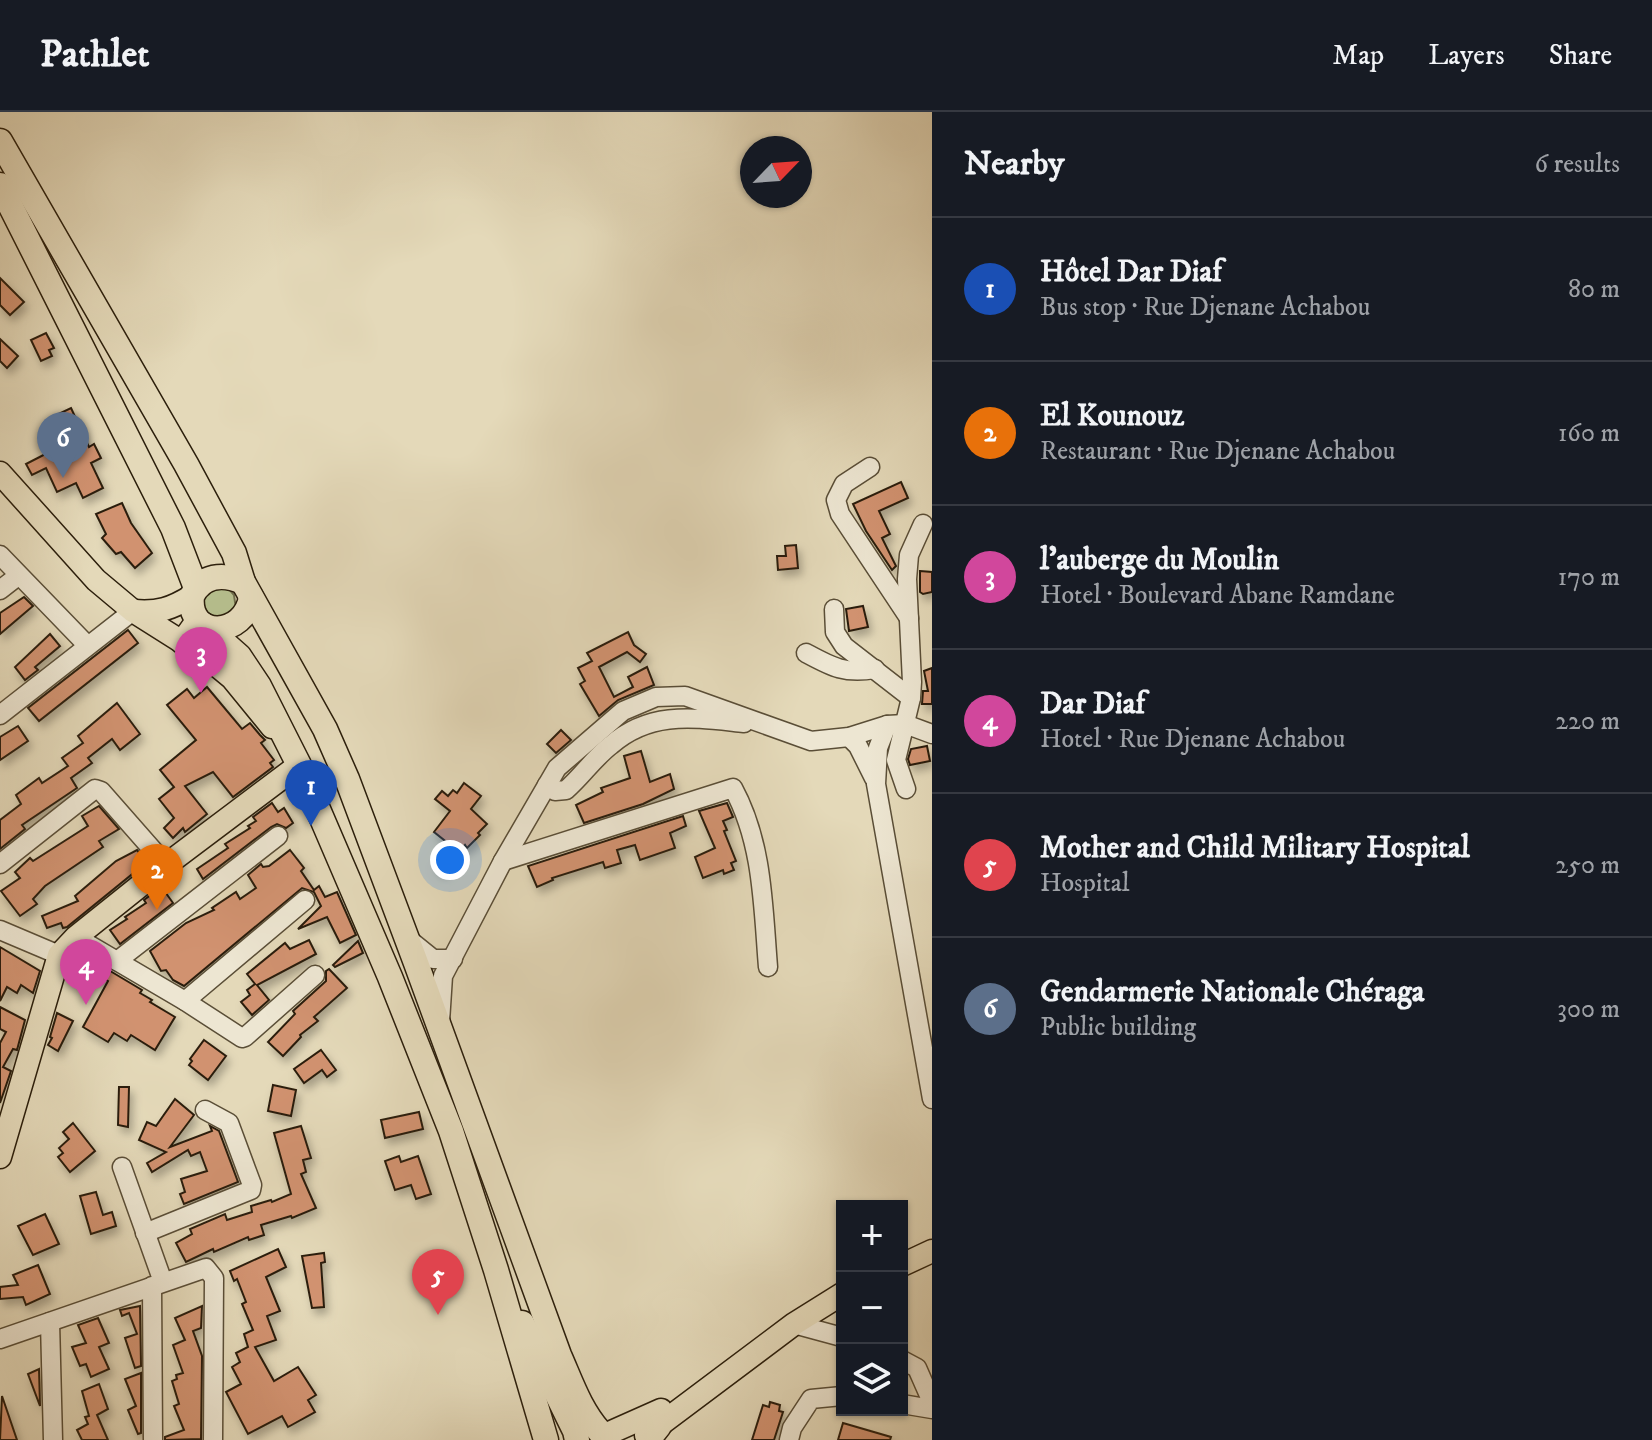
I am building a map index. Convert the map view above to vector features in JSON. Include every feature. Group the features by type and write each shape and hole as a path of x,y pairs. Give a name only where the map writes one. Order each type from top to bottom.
{"highway":[{"path":"0,141 186,464 234,553 247,590 308,695 334,747 559,1355 596,1437"},
{"path":"0,185 186,557 194,592 193,614 232,649 253,674 296,760 384,963 451,1131 546,1440"},
{"path":"194,592 202,582 218,576 247,590"},
{"path":"201,623 214,628 232,625 247,613 247,590"},
{"path":"183,642 201,623"},
{"path":"496,1270 575,1431 596,1437"}],"main road":[{"path":"0,473 96,580 133,611 232,678 257,705 296,760 76,937 59,955 0,1157"},
{"path":"133,611 156,613 177,605 194,592"},
{"path":"908,1262 932,1251"},
{"path":"908,1271 932,1270"},
{"path":"639,1440 654,1433 731,1370 794,1324 836,1298"},
{"path":"596,1437 650,1417 731,1370"}],"street":[{"path":"870,467 844,484 836,500 840,514 909,619"},
{"path":"906,789 896,760 915,726 911,698 909,555 923,524"},
{"path":"0,555 87,645"},
{"path":"0,590 18,576"},
{"path":"834,609 835,632 839,641 911,698"},
{"path":"0,715 133,611"},
{"path":"806,653 842,670 875,669"},
{"path":"439,1029 443,976 503,861 557,768 623,711 656,697 685,696 811,741 915,726"},
{"path":"876,784 878,748 915,726"},
{"path":"849,737 868,762 876,784 932,1099"},
{"path":"503,861 733,788 742,805 758,859 768,967"},
{"path":"0,864 95,789 101,791 166,865"},
{"path":"117,961 278,836"},
{"path":"185,1001 305,900"},
{"path":"0,930 59,955"},
{"path":"76,937 185,1001 239,1037 245,1037 315,975"},
{"path":"406,937 433,959 453,959"},
{"path":"145,1233 251,1190 252,1185 229,1123 205,1110"},
{"path":"122,1167 145,1233 158,1284 153,1440"},
{"path":"0,1339 206,1268 214,1278 213,1440"},
{"path":"50,1322 53,1440"},
{"path":"794,1324 836,1335"},
{"path":"908,1363 917,1368 932,1402"},
{"path":"789,1440 792,1428 811,1399 836,1397"},
{"path":"908,1405 932,1409"}],"green space":[{"path":"216,586 229,589 234,595 236,609 214,623 200,600"}],"building":[{"path":"0,278 24,302 10,315 0,305"},
{"path":"46,333 54,348 49,350 52,356 41,361 31,340"},
{"path":"0,339 18,356 7,368 0,361"},
{"path":"71,408 89,447 94,444 101,458 91,463 103,488 83,498 76,483 57,492 46,468 32,475 26,464 63,445 50,418"},
{"path":"901,482 908,498 879,511 890,534 882,538 896,566 892,570 866,531 853,504"},
{"path":"122,503 131,523 152,553 135,568 121,552 116,554 102,538 106,534 96,514"},
{"path":"796,545 798,568 778,570 777,556 786,556 785,546"},
{"path":"920,571 932,572 932,592 920,592"},
{"path":"24,597 33,606 0,634 0,613"},
{"path":"863,606 868,627 849,631 846,609"},
{"path":"128,630 138,643 39,721 28,708"},
{"path":"628,632 634,645 646,654 640,662 627,652 599,667 614,697 633,687 628,677 647,667 654,685 618,700 599,716 580,684 585,681 578,668 592,661 587,653"},
{"path":"50,634 60,646 25,680 15,667"},
{"path":"932,668 932,704 922,704 923,691 928,691 924,671"},
{"path":"207,687 242,729 250,723 265,740 261,743 274,760 270,763 273,767 233,797 213,772 185,786 207,814 185,832 183,828 173,838 164,828 174,818 159,799 174,787 160,770 196,740 167,705 187,689 194,698"},
{"path":"117,703 140,734 120,750 112,739 88,758 92,763 71,778 77,788 22,825 25,829 0,849 0,820 21,804 16,795 39,778 42,783 68,766 62,758 83,743 78,736"},
{"path":"18,726 28,741 0,760 0,737"},
{"path":"561,730 571,740 556,753 547,744"},
{"path":"927,746 930,761 910,765 911,749"},
{"path":"641,751 650,782 670,774 674,789 643,804 584,823 576,805 603,792 601,788 630,778 624,756"},
{"path":"464,783 481,796 471,809 487,824 478,833 480,835 467,848 465,845 442,872 433,864 449,844 434,832 450,811 435,799 442,791 448,796 453,790 457,793"},
{"path":"272,803 278,812 284,808 293,823 286,828 277,824 271,827 203,879 197,869 228,848 225,844 250,828 248,826 256,821 253,817"},
{"path":"727,803 733,817 723,821 727,830 724,831 736,861 731,863 734,870 724,874 723,870 703,878 695,857 715,848 699,811"},
{"path":"99,806 119,829 99,841 103,847 45,886 33,899 37,904 20,916 1,891 20,878 15,872 30,858 33,861 88,826 82,816"},
{"path":"683,816 686,826 670,833 675,848 640,860 635,845 617,850 621,863 605,868 603,862 552,878 537,887 528,866"},
{"path":"137,850 147,862 67,927 63,928 61,923 47,928 42,916 78,901 75,896 116,861"},
{"path":"290,850 304,868 301,871 314,890 319,886 325,897 337,892 356,935 340,943 327,917 298,929 321,906 314,892 302,888 184,986 173,980 166,970 161,971 150,951 186,923 214,910 212,908 236,892 240,899 256,888 248,875 261,864 263,867 269,866"},
{"path":"163,889 173,903 120,944 110,930 146,903 144,900"},
{"path":"309,940 316,954 257,985 269,1000 252,1015 241,1002 250,995 247,990 255,984 247,974 285,943 290,949"},
{"path":"358,941 363,953 335,967 333,965"},
{"path":"0,947 40,971 33,993 21,985 17,993 7,987 0,1001"},
{"path":"80,953 142,990 140,993 152,1000 150,1002 175,1017 155,1050 131,1035 127,1041 114,1033 108,1042 83,1027 108,981 74,959"},
{"path":"329,969 347,988 314,1017 318,1021 300,1035 283,1056 268,1042 295,1014 293,1011 326,981 326,971"},
{"path":"0,1007 25,1020 17,1050 13,1049 3,1067 11,1071 0,1103 0,1043 6,1032 0,1029"},
{"path":"57,1013 73,1021 58,1051 48,1045"},
{"path":"204,1040 226,1056 208,1080 189,1065"},
{"path":"321,1050 336,1070 327,1077 322,1070 304,1083 294,1069"},
{"path":"273,1085 296,1090 291,1116 268,1111"},
{"path":"119,1087 129,1087 128,1127 118,1125"},
{"path":"175,1099 194,1115 170,1147 212,1131 210,1126 219,1131 238,1182 184,1204 180,1194 185,1192 181,1179 207,1171 200,1152 191,1156 188,1150 152,1172 147,1163 166,1152 139,1140 147,1122 156,1126"},
{"path":"419,1112 423,1129 385,1138 381,1120"},
{"path":"73,1123 95,1151 70,1172 58,1157 63,1153 59,1148 69,1139 63,1132"},
{"path":"301,1126 311,1158 303,1160 306,1172 301,1174 316,1208 292,1218 261,1225 264,1235 249,1240 248,1237 214,1252 213,1249 186,1262 176,1243 192,1234 190,1229 225,1214 227,1220 252,1212 251,1206 291,1194 274,1133"},
{"path":"399,1156 401,1162 418,1156 431,1194 416,1199 411,1185 395,1190 385,1161"},
{"path":"96,1192 103,1215 112,1212 116,1226 91,1234 80,1196"},
{"path":"45,1214 59,1244 33,1255 18,1226"},
{"path":"278,1249 286,1267 266,1277 280,1311 267,1316 276,1340 255,1347 274,1381 298,1367 316,1395 308,1400 315,1412 288,1427 282,1416 248,1434 226,1392 241,1384 232,1367 240,1362 236,1353 248,1347 244,1334 253,1330 242,1304 246,1302 237,1279 234,1281 230,1271"},
{"path":"324,1253 325,1262 321,1263 324,1307 312,1308 302,1256"},
{"path":"38,1265 50,1294 26,1305 23,1297 0,1299 0,1287 18,1285 13,1275"},
{"path":"140,1306 141,1366 135,1368 125,1338 137,1334 129,1313 122,1316 120,1310"},
{"path":"202,1306 201,1328 193,1331 202,1356 201,1439 165,1440 165,1437 184,1430 174,1406 179,1404 172,1381 177,1379 176,1375 183,1373 173,1345 185,1340 175,1318"},
{"path":"98,1318 109,1343 99,1347 109,1369 91,1377 86,1364 80,1366 72,1347 86,1343 78,1325"},
{"path":"39,1369 40,1406 28,1374"},
{"path":"141,1373 141,1433 138,1434 128,1410 136,1406 125,1379"},
{"path":"99,1384 108,1409 97,1415 108,1440 82,1440 77,1430 88,1424 85,1417 89,1416 82,1391"},
{"path":"2,1396 17,1440 0,1440"},
{"path":"770,1402 780,1405 779,1411 783,1412 774,1440 752,1440 763,1405 769,1407"},
{"path":"843,1423 891,1437 890,1440 838,1440"}],"place":[{"name":"Gendarmerie Nationale Chéraga","path":"63,478"},
{"name":"l'auberge du Moulin","path":"201,693"},
{"name":"Hôtel Dar Diaf","path":"311,826"},
{"name":"El Kounouz","path":"157,910"},
{"name":"Dar Diaf","path":"86,1005"},
{"name":"Mother and Child Military Hospital","path":"438,1315"}]}
